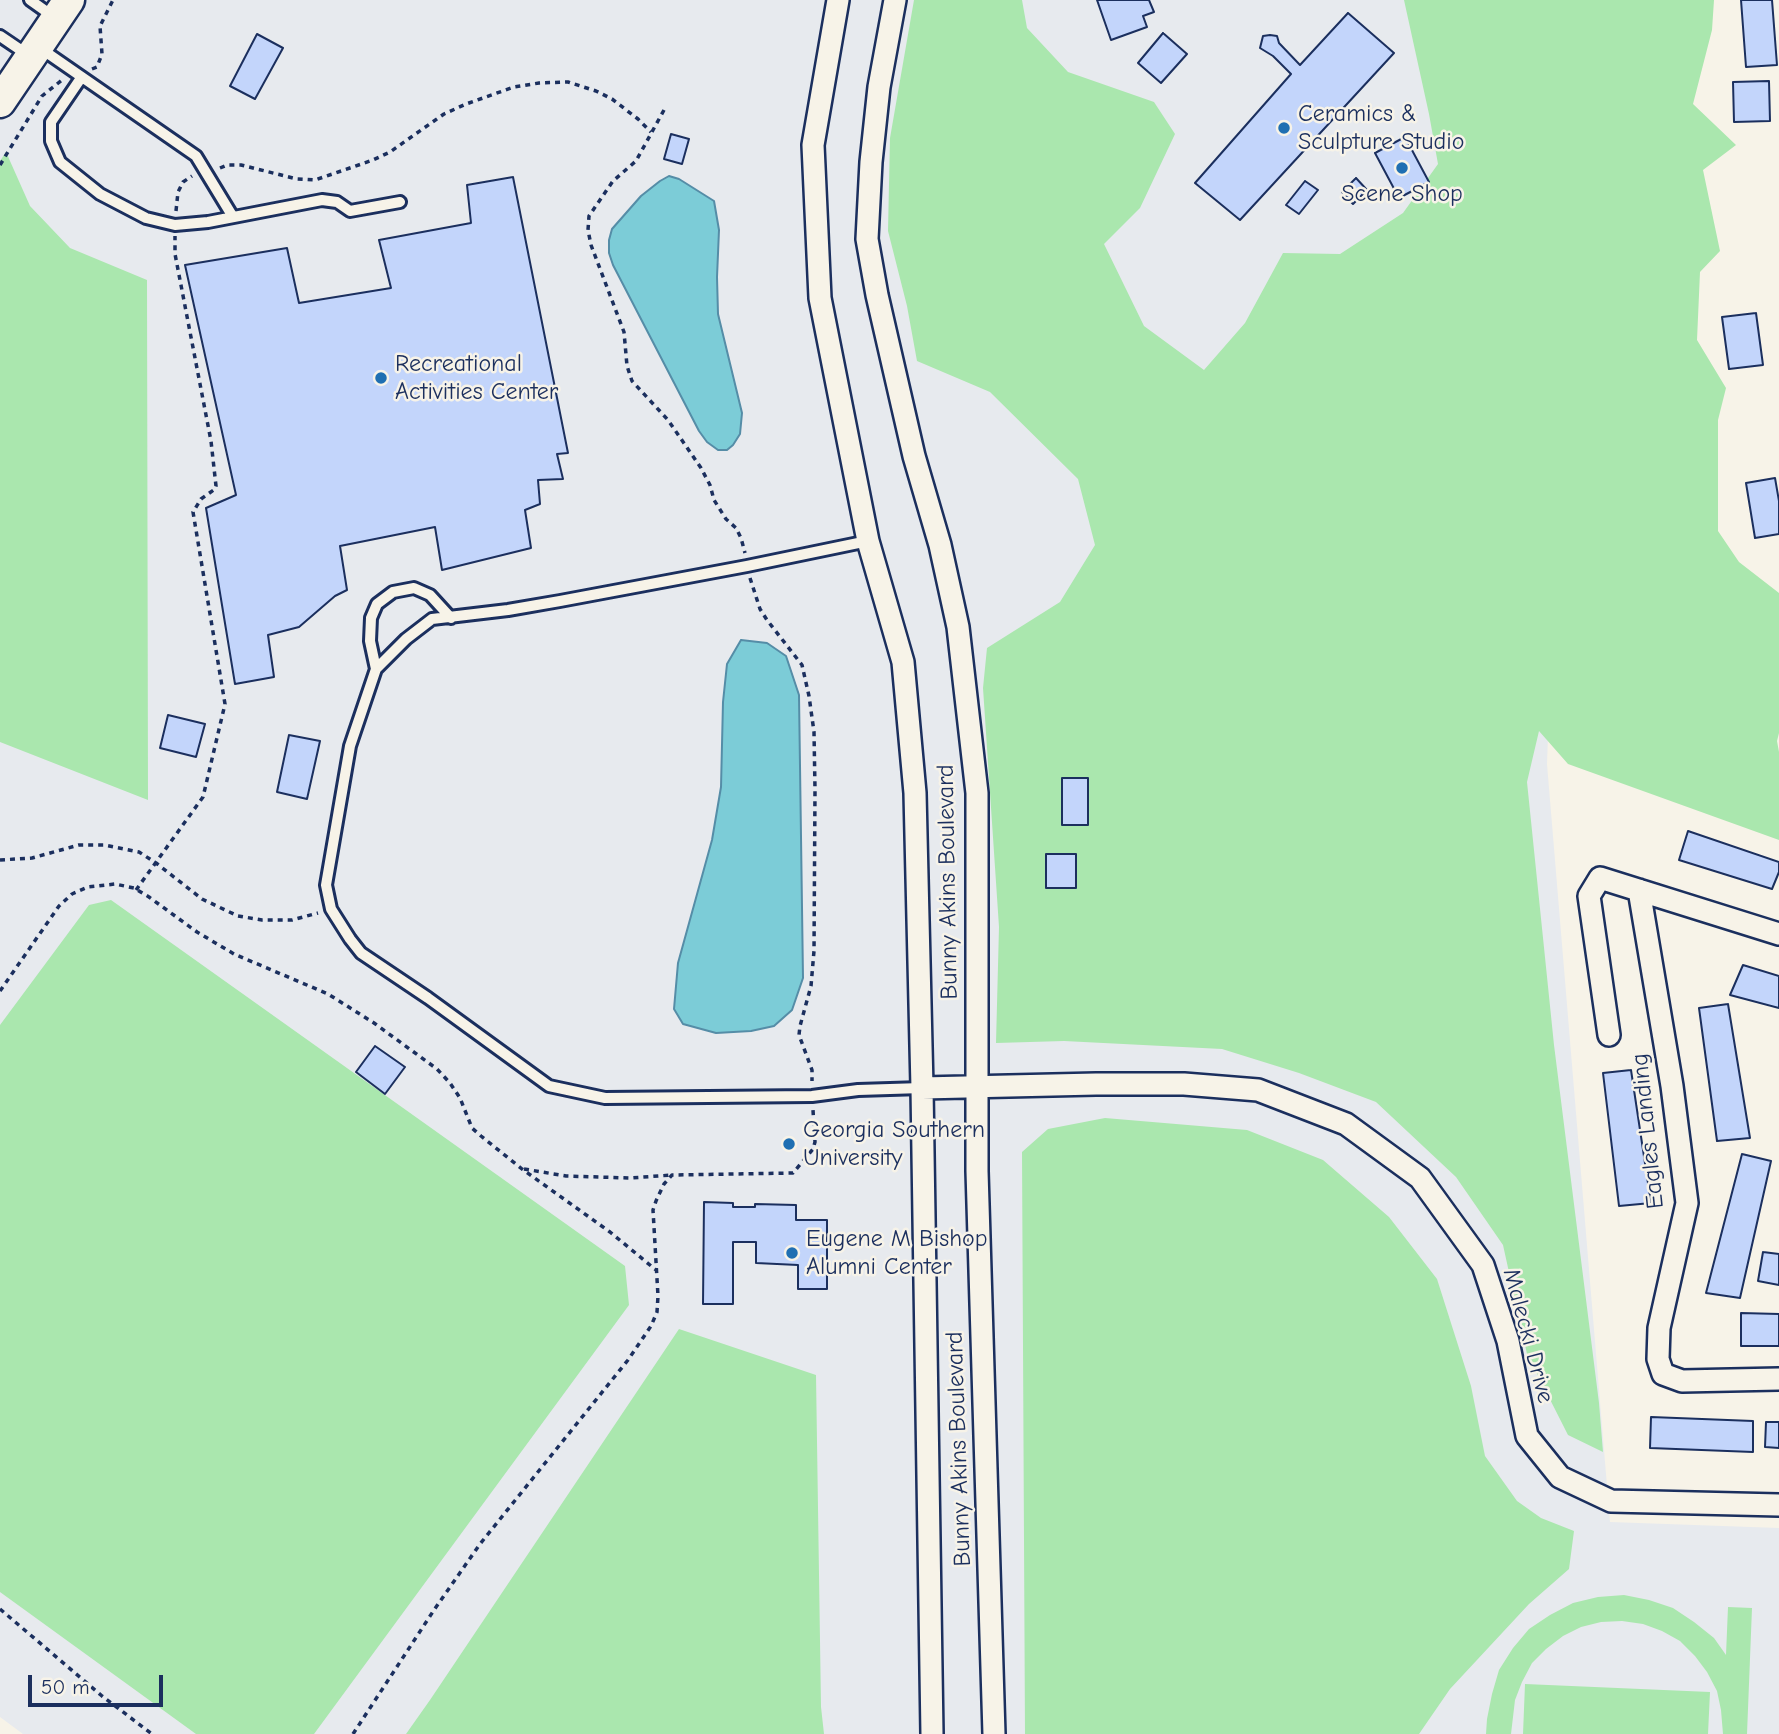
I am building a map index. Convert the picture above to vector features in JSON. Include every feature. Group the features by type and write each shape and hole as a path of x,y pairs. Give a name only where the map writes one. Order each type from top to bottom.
{"street":[{"name":"Bunny Akins Boulevard","path":"838,0 813,145 820,298 868,541 903,662 915,793 932,1734"},
{"name":"Bunny Akins Boulevard","path":"895,0 879,87 867,239 880,308 915,456 940,545 957,627 977,793 977,1171 994,1734"},
{"path":"0,102 63,9"},
{"name":"Eagles Landing","path":"1609,1035 1589,896 1600,878 1779,934"},
{"name":"Eagles Landing","path":"1639,890 1672,1086 1687,1203 1659,1328 1658,1359 1663,1374 1682,1381 1779,1379"},
{"name":"Malecki Drive","path":"922,1088 1172,1084 1258,1090 1346,1124 1420,1178 1483,1265 1508,1341 1527,1436 1560,1477 1611,1502 1779,1505"}],"lane":[{"path":"30,0 63,9"},
{"path":"0,36 82,78 196,156 233,217"},
{"path":"82,78 51,122 51,141 60,162 100,194 146,218 175,225 208,222 322,200 337,202 350,211 400,202"},
{"path":"868,541 508,610 432,620 406,639 376,669 350,746 326,884 331,909 361,953 549,1086 605,1098 812,1096 858,1090 922,1088"},
{"path":"376,669 370,641 370,618 377,604 393,592 414,588 430,594 451,618"}],"path":[{"path":"136,890 203,797 225,704 193,512 201,499 216,486 211,441 176,254 178,192 183,182 227,165 241,165 284,176 315,180 382,156 444,114 466,104 514,87 539,83 568,82 596,91 612,99 651,132"},
{"path":"522,1169 566,1176 630,1178 793,1173 813,1149 815,1142 812,1070 799,1035 811,986 814,951 814,732 802,665 760,609 741,538 714,500 701,468 668,420 632,381 627,366 624,332 591,245 588,230 589,216 613,181 636,161 664,110"},
{"path":"0,860 32,858 79,845 104,845 139,852 202,899 238,916 261,920 292,920 331,909"},
{"path":"0,991 59,906 72,894 88,887 115,884 136,890 234,954 328,994 374,1023 437,1069 460,1098 472,1128 656,1270"},
{"path":"353,1734 480,1544 628,1360 651,1326 657,1312 653,1210 664,1184 672,1175"},
{"path":"0,1609 102,1696 152,1734"}],"shaded area":[{"name":"Georgia Southern University","path":"0,0 1574,0 1547,764 1610,1522 1779,1528 1779,1734 23,1734 0,1717"}],"green space":[{"path":"914,0 1022,0 1027,28 1068,72 1154,102 1175,134 1140,208 1104,244 1144,326 1204,370 1245,323 1283,253 1340,254 1403,213 1438,164 1404,0 1714,0 1712,30 1693,104 1736,145 1703,170 1720,251 1700,272 1697,340 1726,388 1718,420 1718,531 1739,562 1779,593 1779,840 1568,764 1539,731 1527,782 1554,1045 1603,1452 1568,1435 1527,1354 1503,1245 1456,1177 1376,1102 1299,1073 1222,1049 1064,1041 996,1043 999,927 983,688 987,648 1060,602 1095,545 1078,479 990,392 917,361 907,306 888,231 890,138"},
{"path":"6,152 30,206 70,248 147,280 148,800 0,742 0,161"},
{"path":"111,900 625,1266 629,1305 314,1734 196,1734 0,1592 0,1025 89,905"},
{"path":"1105,1118 1247,1130 1323,1160 1389,1217 1437,1279 1471,1386 1485,1456 1517,1501 1541,1518 1574,1531 1569,1569 1529,1604 1450,1689 1419,1734 1025,1734 1022,1152 1048,1129"},
{"path":"679,1329 816,1375 821,1707 824,1734 406,1734 430,1700"},
{"path":"1624,1595 1673,1608 1714,1638 1726,1655 1728,1607 1752,1608 1747,1734 1723,1734 1717,1691 1707,1672 1680,1641 1643,1624 1622,1621 1581,1627 1546,1649 1532,1663 1522,1682 1515,1700 1511,1734 1486,1734 1499,1670 1529,1629 1573,1603"},
{"path":"1525,1684 1710,1692 1708,1734 1523,1734"}],"water":[{"path":"669,176 679,179 714,201 719,230 718,314 742,413 740,434 727,450 718,450 707,442 699,431 609,253 612,229 641,196"},
{"path":"741,640 767,643 786,656 799,695 803,978 792,1010 774,1026 751,1031 716,1033 683,1024 674,1009 678,963 712,840 721,787 723,702 727,664"}],"building":[{"path":"1097,0 1149,0 1154,12 1143,16 1147,27 1111,40"},
{"path":"1741,0 1772,0 1777,65 1746,67"},
{"name":"Ceramics & Sculpture Studio","path":"1348,13 1394,53 1240,220 1195,183 1291,74 1273,56 1260,48 1263,36 1277,36 1279,43 1300,65"},
{"path":"1163,33 1187,54 1161,83 1138,63"},
{"path":"257,34 283,48 255,99 230,86"},
{"path":"1769,81 1770,121 1734,122 1733,82"},
{"path":"671,134 689,139 682,164 664,159"},
{"name":"Scene Shop","path":"1405,137 1429,182 1399,198 1375,153"},
{"name":"Recreational Activities Center","path":"513,177 568,453 557,454 563,479 538,480 540,504 525,510 531,548 442,570 435,527 340,546 347,590 335,596 299,627 268,635 274,677 235,684 206,508 236,495 185,265 287,248 299,303 391,288 379,240 471,223 467,185"},
{"path":"1356,178 1367,190 1353,204 1342,192"},
{"path":"1305,181 1318,190 1299,214 1286,205"},
{"path":"1756,313 1763,365 1729,369 1722,317"},
{"path":"1775,478 1779,501 1779,534 1755,538 1746,483"},
{"path":"168,715 205,724 196,757 160,748"},
{"path":"289,735 320,741 307,799 277,792"},
{"path":"1062,778 1088,778 1088,825 1062,825"},
{"path":"1688,831 1779,862 1779,872 1772,889 1679,860"},
{"path":"1046,854 1076,854 1076,888 1046,888"},
{"path":"1743,965 1779,976 1779,1008 1730,995"},
{"path":"1728,1004 1750,1138 1717,1141 1699,1008"},
{"path":"375,1046 405,1067 385,1094 356,1072"},
{"path":"1631,1070 1651,1203 1619,1206 1603,1073"},
{"path":"1742,1154 1771,1161 1740,1298 1706,1293"},
{"name":"Eugene M Bishop Alumni Center","path":"704,1202 733,1203 733,1207 755,1207 755,1204 796,1205 796,1220 827,1220 827,1289 798,1289 798,1265 756,1263 756,1242 733,1242 733,1304 703,1304"},
{"path":"1763,1252 1779,1254 1779,1285 1758,1281"},
{"path":"1741,1313 1779,1314 1779,1346 1741,1346"},
{"path":"1651,1417 1753,1421 1753,1452 1650,1448"},
{"path":"1766,1422 1779,1422 1779,1448 1765,1447"}],"place":[{"name":"Ceramics & Sculpture Studio","path":"1284,128"},
{"name":"Scene Shop","path":"1402,168"},
{"name":"Recreational Activities Center","path":"381,378"},
{"name":"Georgia Southern University","path":"789,1144"},
{"name":"Eugene M Bishop Alumni Center","path":"792,1253"}]}
